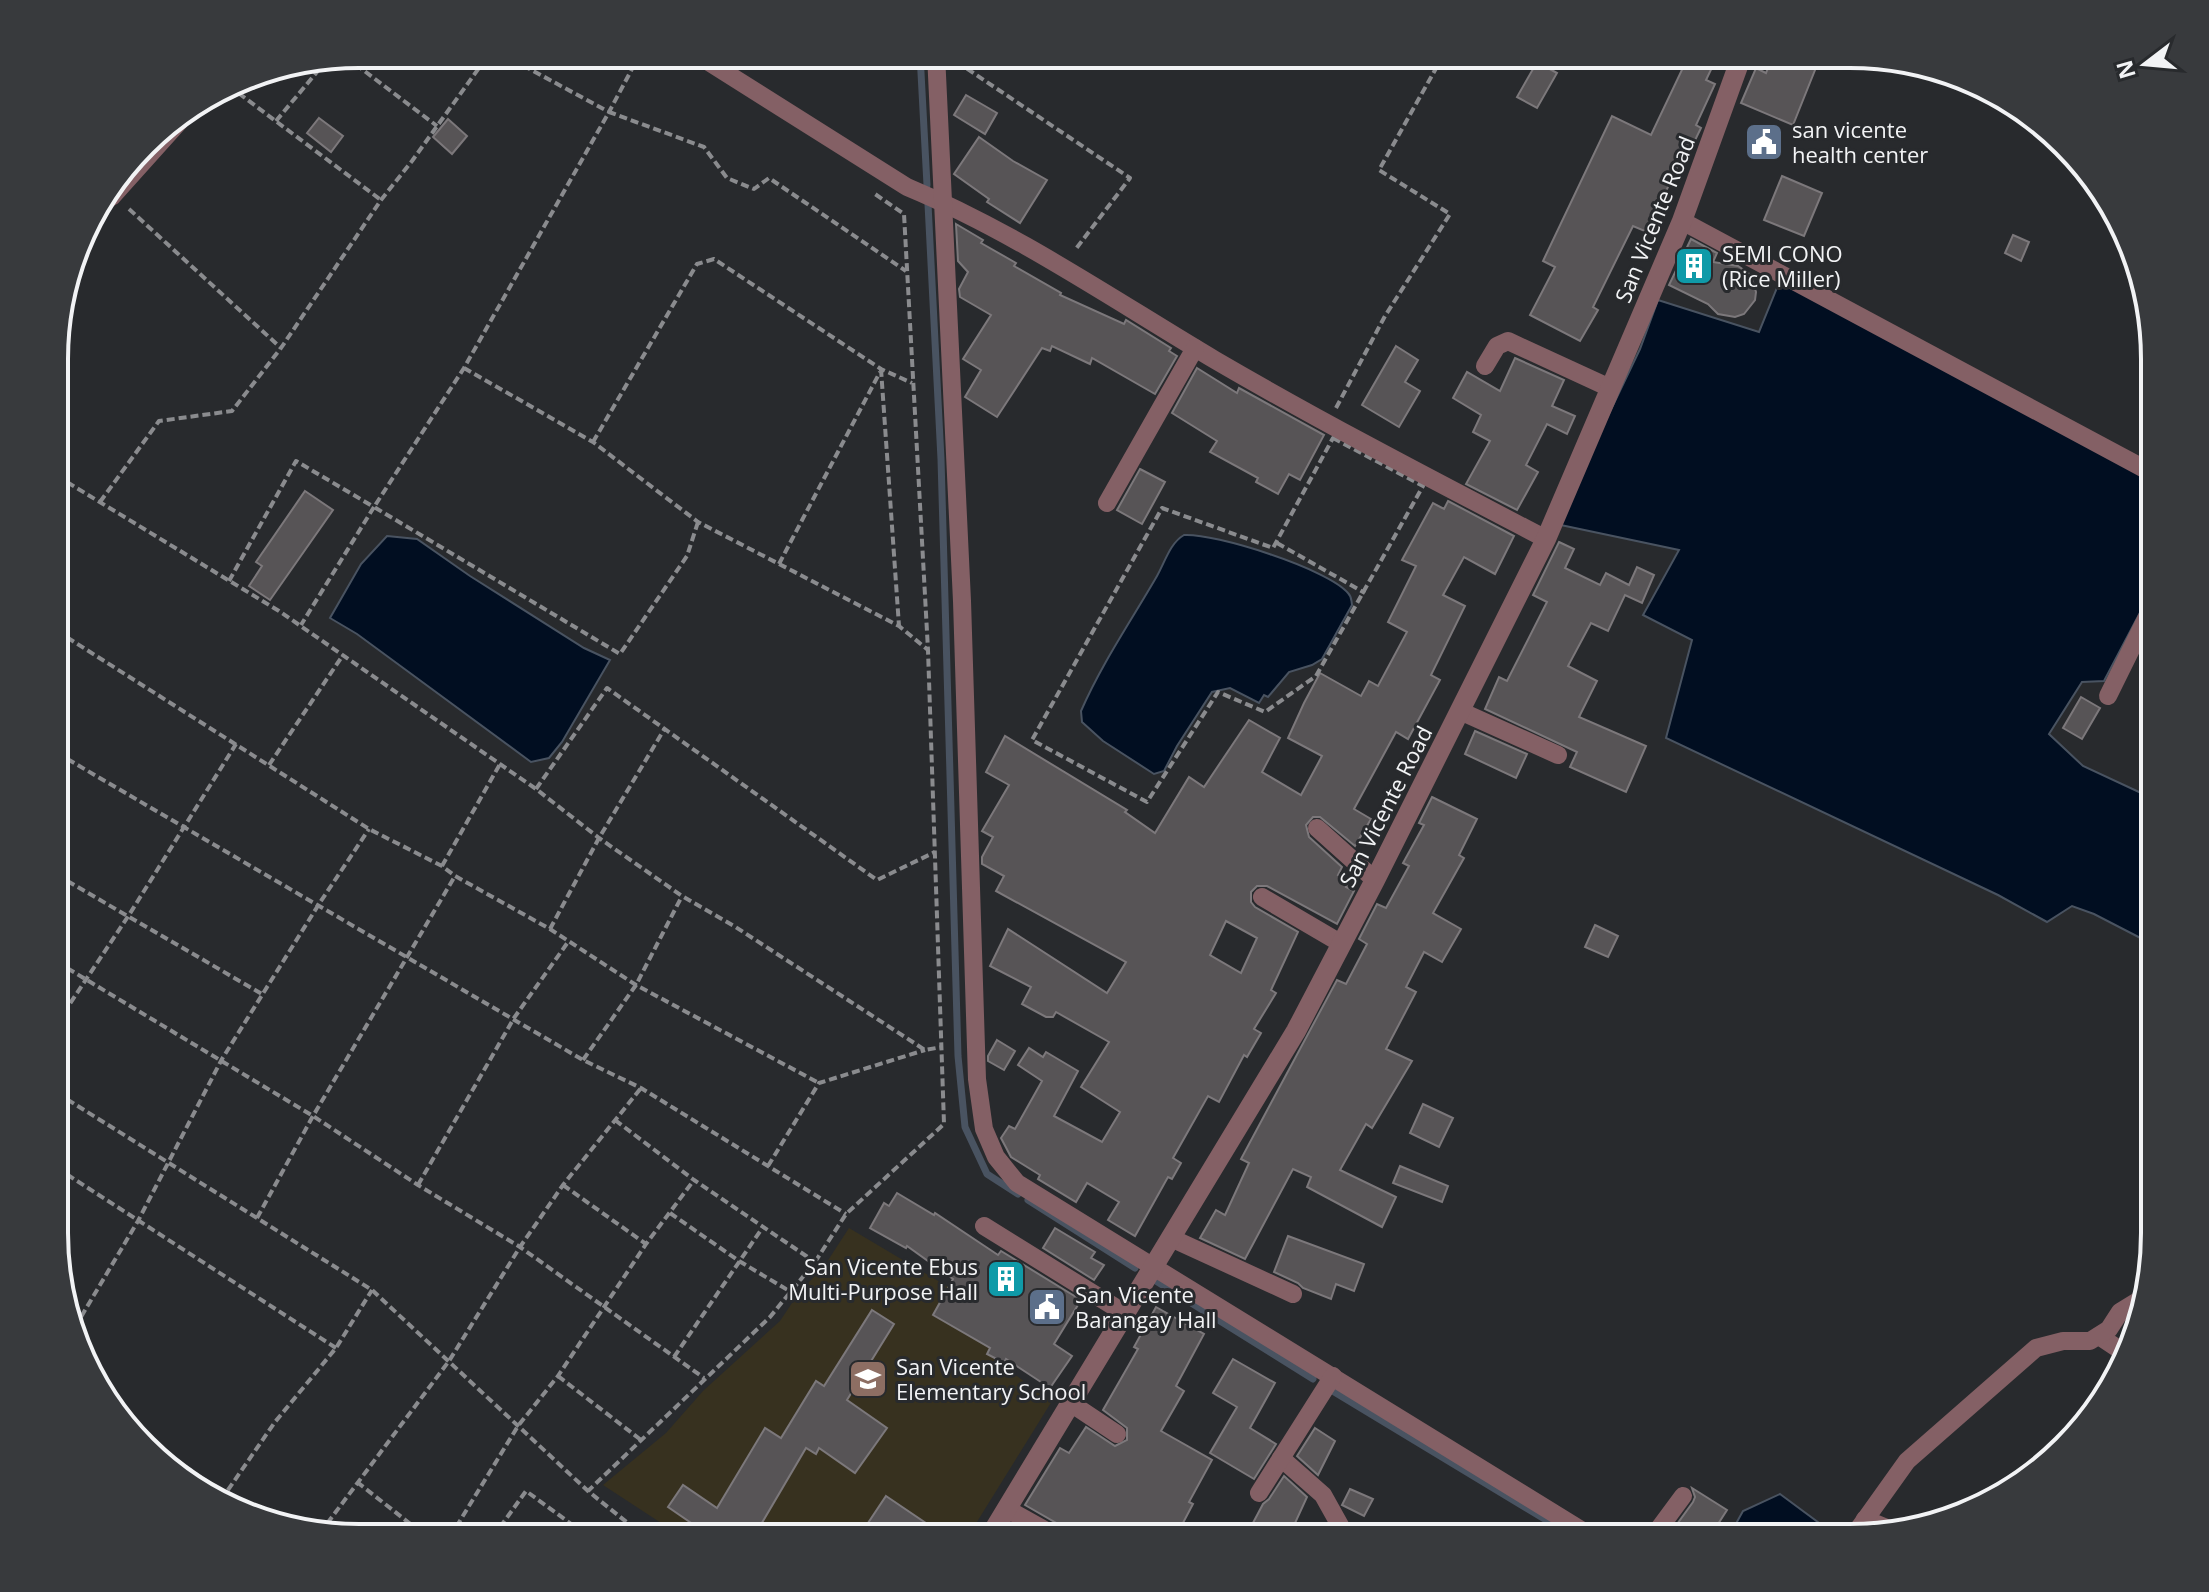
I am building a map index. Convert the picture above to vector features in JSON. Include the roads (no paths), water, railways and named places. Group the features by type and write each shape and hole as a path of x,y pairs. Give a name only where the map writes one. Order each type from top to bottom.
{"street":[{"path":"718,68 907,187 944,201 1302,411 1546,539"},
{"path":"944,68 944,201 977,1079 982,1118 996,1157 1017,1183 1074,1220 1154,1265 1571,1524"},
{"name":"San Vicente Road","path":"998,1524 1296,1031 1375,880 1546,539 1682,221 1737,68"},
{"path":"1682,221 2141,467"},
{"path":"1485,366 1497,346 1508,341 1610,388"},
{"path":"1107,503 1195,348"},
{"path":"2108,696 2141,629"},
{"path":"1460,711 1558,755"},
{"path":"1317,828 1375,880"},
{"path":"1262,897 1342,944"},
{"path":"984,1226 1126,1314"},
{"path":"1171,1238 1293,1294"},
{"path":"1862,1523 1907,1461 2036,1348 2063,1341 2090,1341 2109,1329 2120,1312 2132,1305"},
{"path":"2099,1336 2117,1348"},
{"path":"1259,1493 1333,1376"},
{"path":"1072,1404 1117,1434"},
{"path":"1281,1458 1323,1495 1339,1524"},
{"path":"1662,1524 1683,1496"},
{"path":"1007,1509 1034,1524"},
{"path":"1865,1519 1874,1523"}],"lane":[{"path":"116,199 174,135"}],"water":[{"path":"1781,278 2141,473 2141,611 2104,681 2082,682 2049,734 2083,766 2141,793 2141,938 2072,906 2047,922 1998,895 1666,738 1692,640 1643,615 1679,550 1556,524 1640,349 1658,300 1759,332"},
{"path":"1184,535 1244,546 1295,564 1336,584 1349,594 1352,605 1322,659 1289,672 1259,703 1230,688 1212,692 1164,771 1154,774 1103,741 1082,722 1081,711 1171,548"},
{"path":"387,536 417,539 584,648 610,660 562,742 549,758 531,762 357,634 330,618 361,564"},
{"path":"1780,1494 1820,1524 1736,1524 1743,1511"}],"waterway":[{"path":"921,68 927,185"},
{"path":"928,204 941,459 958,1056 965,1127 987,1174 1018,1194"},
{"path":"1028,1200 1135,1268"},
{"path":"1156,1281 1313,1379"},
{"path":"1331,1390 1553,1524"}],"place":[{"name":"san vicente health center","path":"1764,142"},
{"name":"SEMI CONO (Rice Miller)","path":"1694,266"},
{"name":"San Vicente Ebus Multi-Purpose Hall","path":"1006,1279"},
{"name":"San Vicente Barangay Hall","path":"1047,1307"},
{"name":"San Vicente Elementary School","path":"868,1379"}]}
